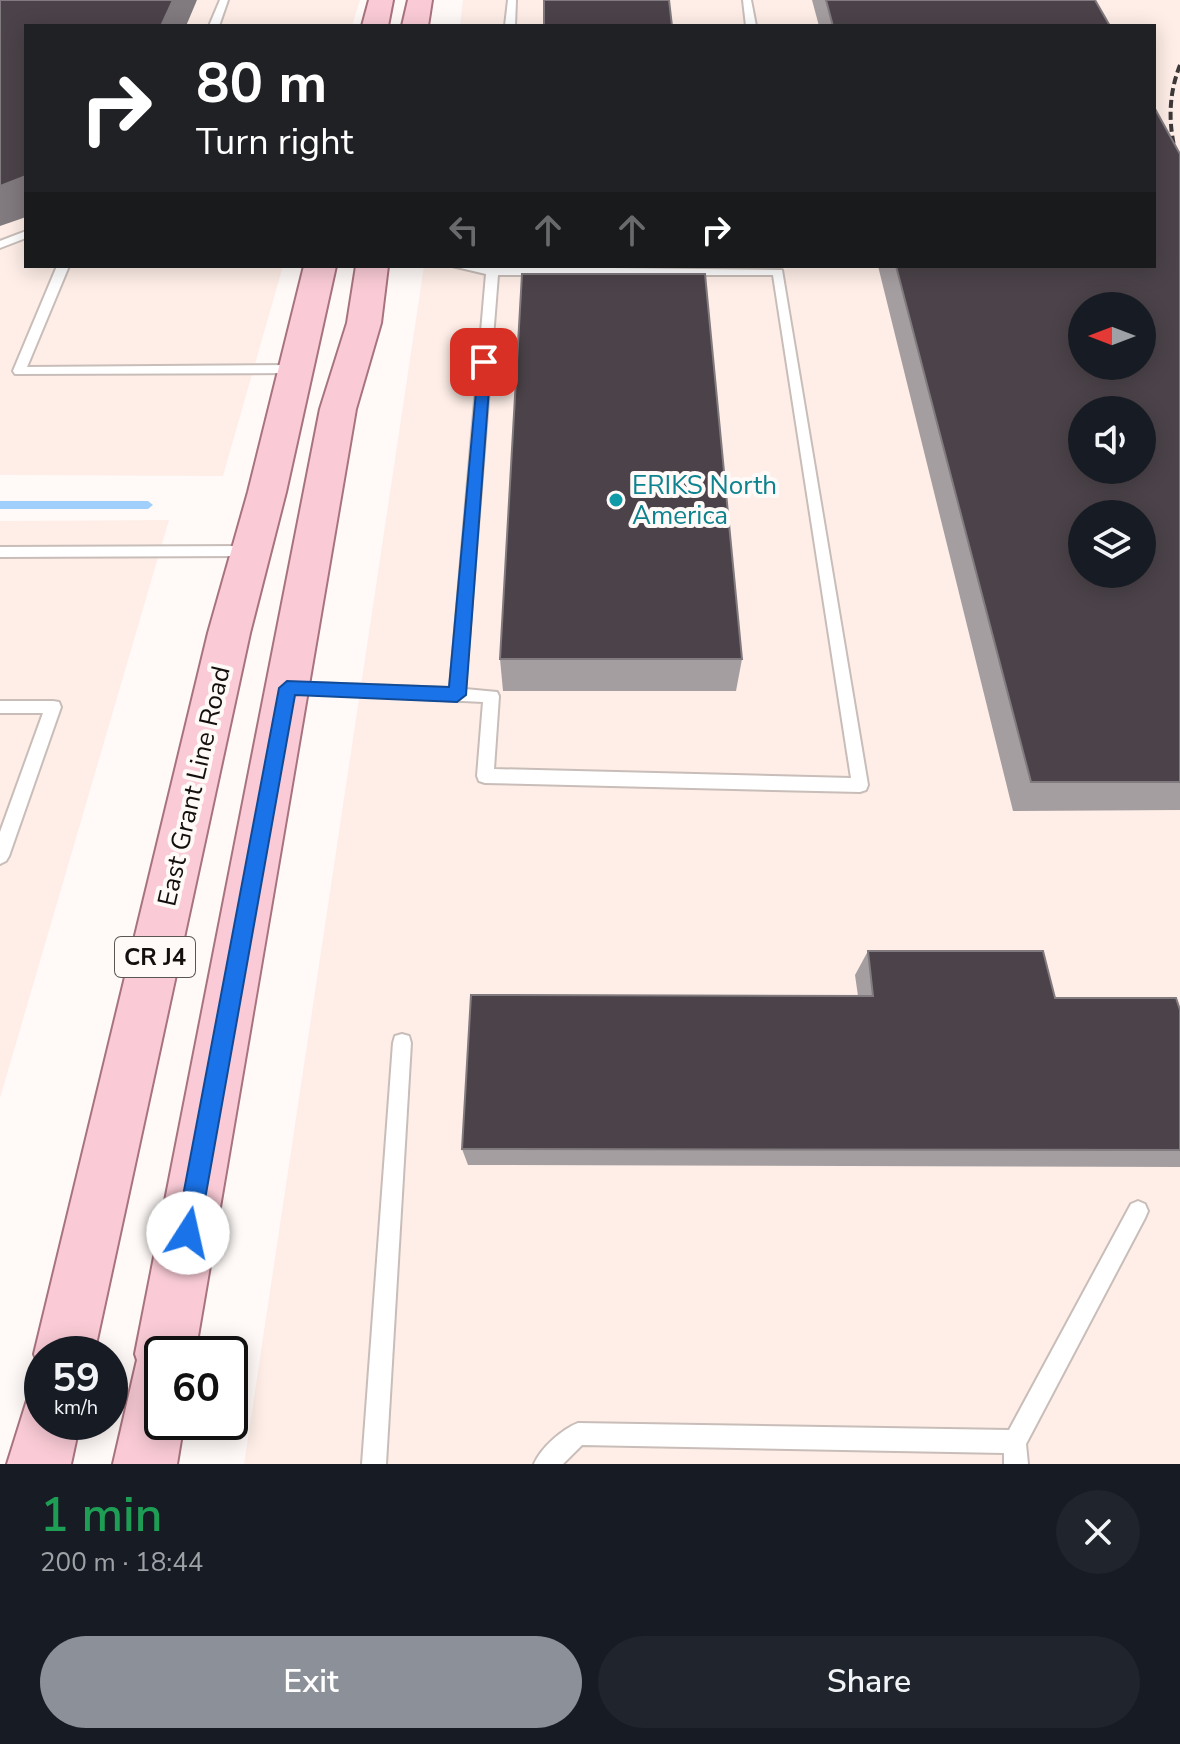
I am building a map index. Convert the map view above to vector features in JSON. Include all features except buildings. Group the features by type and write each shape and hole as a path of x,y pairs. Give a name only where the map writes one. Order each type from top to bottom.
{"main road":[{"path":"375,24 381,0"},
{"path":"415,24 420,0"},
{"name":"East Grant Line Road","path":"68,1336 320,268"},
{"name":"CR J4","path":"168,1336 338,409 364,323 372,268"},
{"path":"39,1464 45,1440"},
{"path":"145,1464 149,1440"}],"lane":[{"path":"215,24 224,0"},
{"path":"510,24 512,0"},
{"path":"747,0 751,24"},
{"path":"0,245 24,235"},
{"path":"62,268 19,371 295,369"},
{"path":"287,688 491,696 485,776 860,785 785,269 492,271 472,268"},
{"path":"457,695 492,271"},
{"path":"0,552 251,551"},
{"path":"0,707 53,707 0,856"},
{"path":"374,1464 402,1043"},
{"path":"546,1464 578,1434 1015,1453 1138,1211"}],"shaded area":[{"path":"0,0 360,0 353,24 24,24 24,268 282,268 223,476 0,475"},
{"path":"463,0 1180,0 1180,1464 244,1464 424,268 1156,268 1156,24 460,24"},
{"path":"169,520 0,1098 0,521"}],"waterway":[{"path":"0,505 148,505"}],"railway":[{"path":"1180,65 1171,104 1173,143 1180,169"}],"place":[{"name":"ERIKS North America","path":"616,500"}],"route":[{"path":"188,1233 287,688 457,695 484,362"}]}
